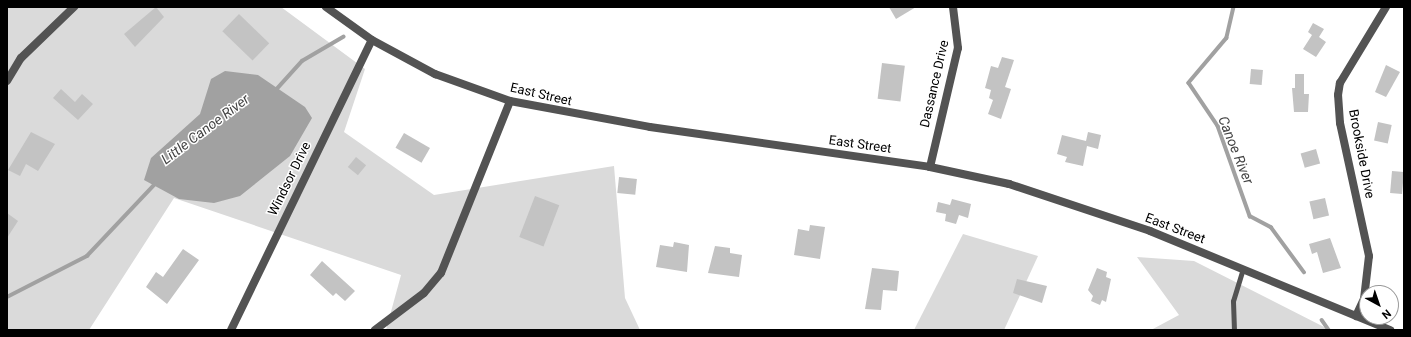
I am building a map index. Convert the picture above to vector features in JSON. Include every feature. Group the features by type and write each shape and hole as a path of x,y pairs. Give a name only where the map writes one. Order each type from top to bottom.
{"street":[{"path":"7,81 31,48 74,7"},
{"name":"East Street","path":"326,7 372,40 435,74 510,101 571,115 930,167 1009,184 1071,203 1243,269 1390,330"},
{"name":"Dassance Drive","path":"930,167 958,48 953,7"},
{"name":"Brookside Drive","path":"1356,316 1364,299 1369,256 1340,123 1338,95 1340,82 1386,7"},
{"name":"Windsor Drive","path":"231,330 372,40"},
{"path":"375,330 424,293 441,273 510,101"}],"lane":[{"path":"1234,330 1233,301 1243,269"}],"shaded area":[{"path":"7,7 281,7 365,69 344,132 434,195 614,166 625,298 640,330 386,330 401,275 174,198 89,330 7,330"},
{"path":"963,234 1038,256 1004,330 914,330"},
{"path":"1137,257 1194,261 1330,330 1151,330 1179,315"}],"water":[{"path":"225,71 258,75 305,107 312,118 290,156 240,196 214,203 179,199 144,180 151,158 200,114 211,79"}],"building":[{"path":"156,7 164,17 135,47 124,34"},
{"path":"889,7 916,7 896,19"},
{"path":"239,14 269,43 253,60 222,31"},
{"path":"1313,23 1324,29 1319,37 1326,42 1316,57 1303,49 1312,35 1308,32"},
{"path":"1002,57 1014,60 1005,87 1011,89 1001,119 988,114 993,100 989,98 991,90 985,88 991,66 998,68"},
{"path":"882,63 905,66 900,102 878,99"},
{"path":"1386,65 1400,72 1386,97 1375,92"},
{"path":"1251,69 1263,70 1262,85 1250,84"},
{"path":"1295,74 1304,74 1304,94 1309,94 1308,112 1294,112 1292,88 1295,88"},
{"path":"61,89 75,102 82,94 93,104 78,120 53,98"},
{"path":"1378,122 1392,125 1388,143 1374,141"},
{"path":"31,132 55,144 38,171 26,164 20,176 8,170"},
{"path":"1088,132 1101,135 1098,149 1087,146 1083,166 1065,162 1067,157 1057,154 1062,135 1086,141"},
{"path":"404,133 430,148 421,163 396,148"},
{"path":"1316,149 1320,163 1305,168 1301,153"},
{"path":"356,157 366,165 358,175 348,167"},
{"path":"1392,171 1404,172 1402,194 1390,193"},
{"path":"619,177 637,179 635,195 617,193"},
{"path":"535,196 559,205 544,246 519,237"},
{"path":"1325,198 1329,216 1313,219 1309,202"},
{"path":"952,199 971,204 968,218 959,215 956,224 945,221 946,214 936,212 938,202 950,205"},
{"path":"7,213 18,221 7,238"},
{"path":"810,225 825,227 820,259 794,255 798,229 809,231"},
{"path":"1330,238 1341,268 1323,273 1317,252 1312,254 1309,244"},
{"path":"674,242 689,245 687,272 656,267 660,245 673,247"},
{"path":"715,246 730,248 730,253 742,255 739,277 708,273"},
{"path":"183,249 199,260 167,304 146,287 156,272 163,277"},
{"path":"322,261 355,291 345,301 336,293 333,296 310,275"},
{"path":"872,268 899,271 897,291 883,290 881,310 865,309"},
{"path":"1097,268 1107,272 1106,277 1111,279 1106,302 1102,300 1100,305 1091,301 1093,296 1088,290"},
{"path":"1017,279 1047,286 1042,303 1013,293"}],"waterway":[{"name":"Canoe River","path":"1234,7 1227,38 1189,83 1218,126 1250,216 1271,227 1304,272"},
{"name":"Little Canoe River","path":"275,91 302,61 343,37"},
{"name":"Little Canoe River","path":"7,297 87,256 156,183"},
{"name":"Canoe River","path":"1322,320 1329,330"}]}
